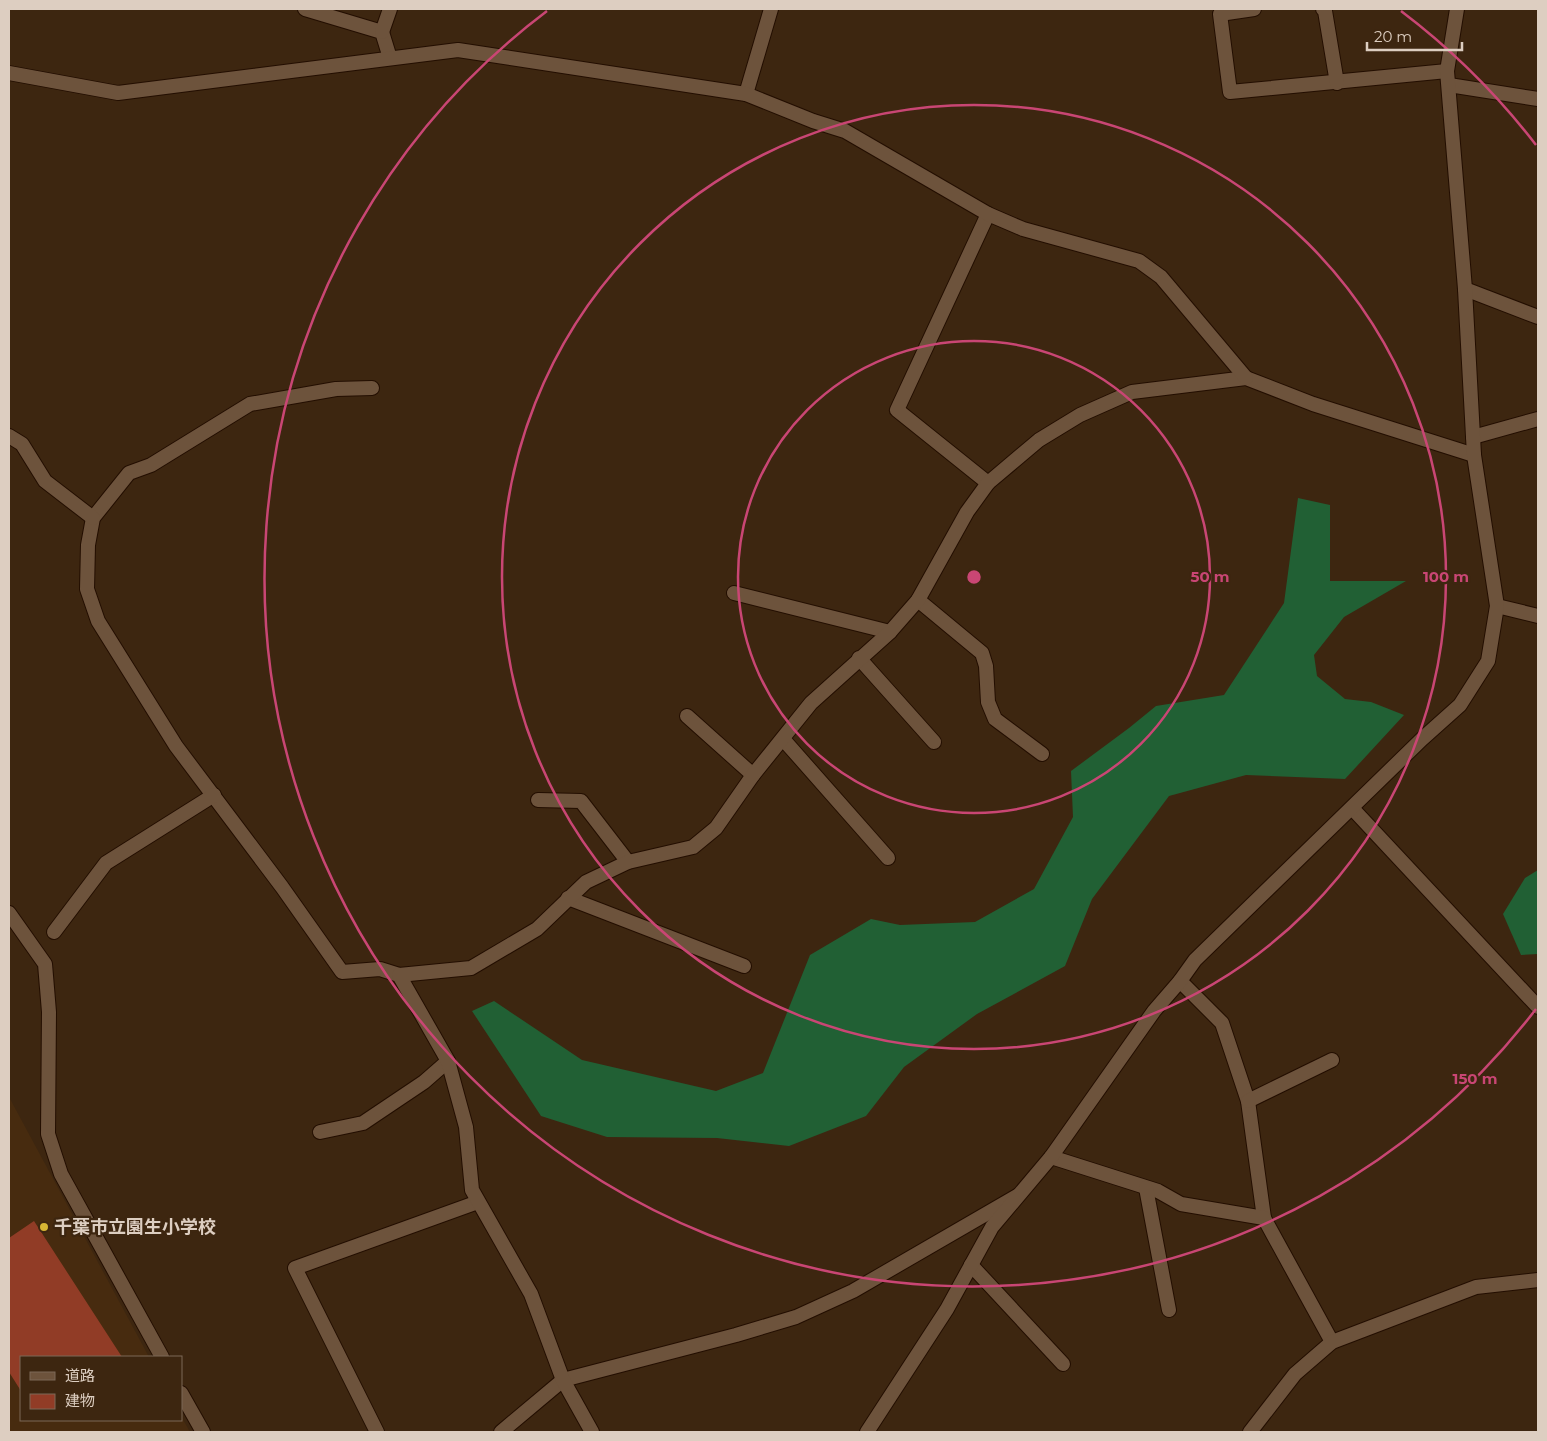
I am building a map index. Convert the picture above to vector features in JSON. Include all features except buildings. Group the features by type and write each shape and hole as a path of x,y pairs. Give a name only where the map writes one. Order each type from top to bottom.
{"street":[{"path":"304,9 382,32"},
{"path":"390,9 382,32 390,58"},
{"path":"746,94 771,9"},
{"path":"1254,9 1220,14 1230,92 1337,82 1448,78 1538,99"},
{"path":"1323,9 1325,11 1337,82"},
{"path":"867,1432 946,1309 992,1227 1051,1157 1154,1011 1195,960 1422,739 1460,705 1488,661 1497,606 1474,455 1465,289 1457,209 1448,78 1457,9"},
{"path":"9,73 118,93 458,50 746,94 813,121 845,131 988,214 1023,228 1139,262 1161,278 1246,378"},
{"path":"988,214 897,410 988,483"},
{"path":"1465,289 1538,317"},
{"path":"372,388 336,389 250,404 151,465 129,473 93,518 88,545 86,589 98,621 176,746 214,795 342,972 380,969 399,975 471,968 538,929 586,882 628,862 693,848 716,828 753,775 811,703 890,632 918,600 966,512 988,483 1039,440 1080,415 1132,392 1246,378 1313,404 1474,455"},
{"path":"1473,437 1538,419"},
{"path":"9,436 22,444 45,481 93,518"},
{"path":"734,593 890,632"},
{"path":"918,600 982,653 986,666 988,702 995,719 1042,754"},
{"path":"1497,606 1538,616"},
{"path":"859,658 934,742"},
{"path":"687,716 753,775"},
{"path":"783,739 888,858"},
{"path":"54,932 106,863 214,795"},
{"path":"538,800 580,802 628,862"},
{"path":"1352,808 1538,1007"},
{"path":"568,898 744,966"},
{"path":"9,913 45,964 49,1012 48,1134 62,1174 161,1356"},
{"path":"399,975 448,1061 466,1127 472,1190 531,1294 563,1380 592,1432"},
{"path":"1180,981 1222,1022 1248,1101 1264,1218 1332,1342"},
{"path":"1248,1101 1332,1060"},
{"path":"320,1132 363,1123 424,1082 448,1061"},
{"path":"1051,1157 1158,1191 1181,1204 1264,1218"},
{"path":"1146,1188 1170,1310"},
{"path":"501,1432 563,1380 736,1335 796,1317 854,1291 1018,1196"},
{"path":"378,1432 295,1268 478,1202"},
{"path":"971,1265 1063,1364"},
{"path":"1250,1432 1295,1374 1332,1342 1476,1287 1538,1280"},
{"path":"182,1395 203,1432"}],"shaded area":[{"name":"千葉市立園生小学校","path":"9,1097 148,1356 20,1356 20,1421 182,1421 182,1418 190,1432 9,1432"}],"green space":[{"path":"1298,498 1330,505 1330,581 1406,581 1344,617 1314,655 1317,676 1345,699 1371,702 1404,715 1345,779 1246,775 1169,796 1092,899 1065,966 977,1014 904,1067 866,1116 789,1146 717,1138 607,1137 541,1116 472,1011 494,1001 582,1060 716,1091 763,1073 810,955 871,919 900,925 975,922 1034,889 1073,817 1071,771 1156,706 1224,695 1284,603"},
{"path":"1538,870 1538,954 1521,955 1503,914 1525,878"}],"place":[{"name":"千葉市立園生小学校","path":"44,1227"}]}
